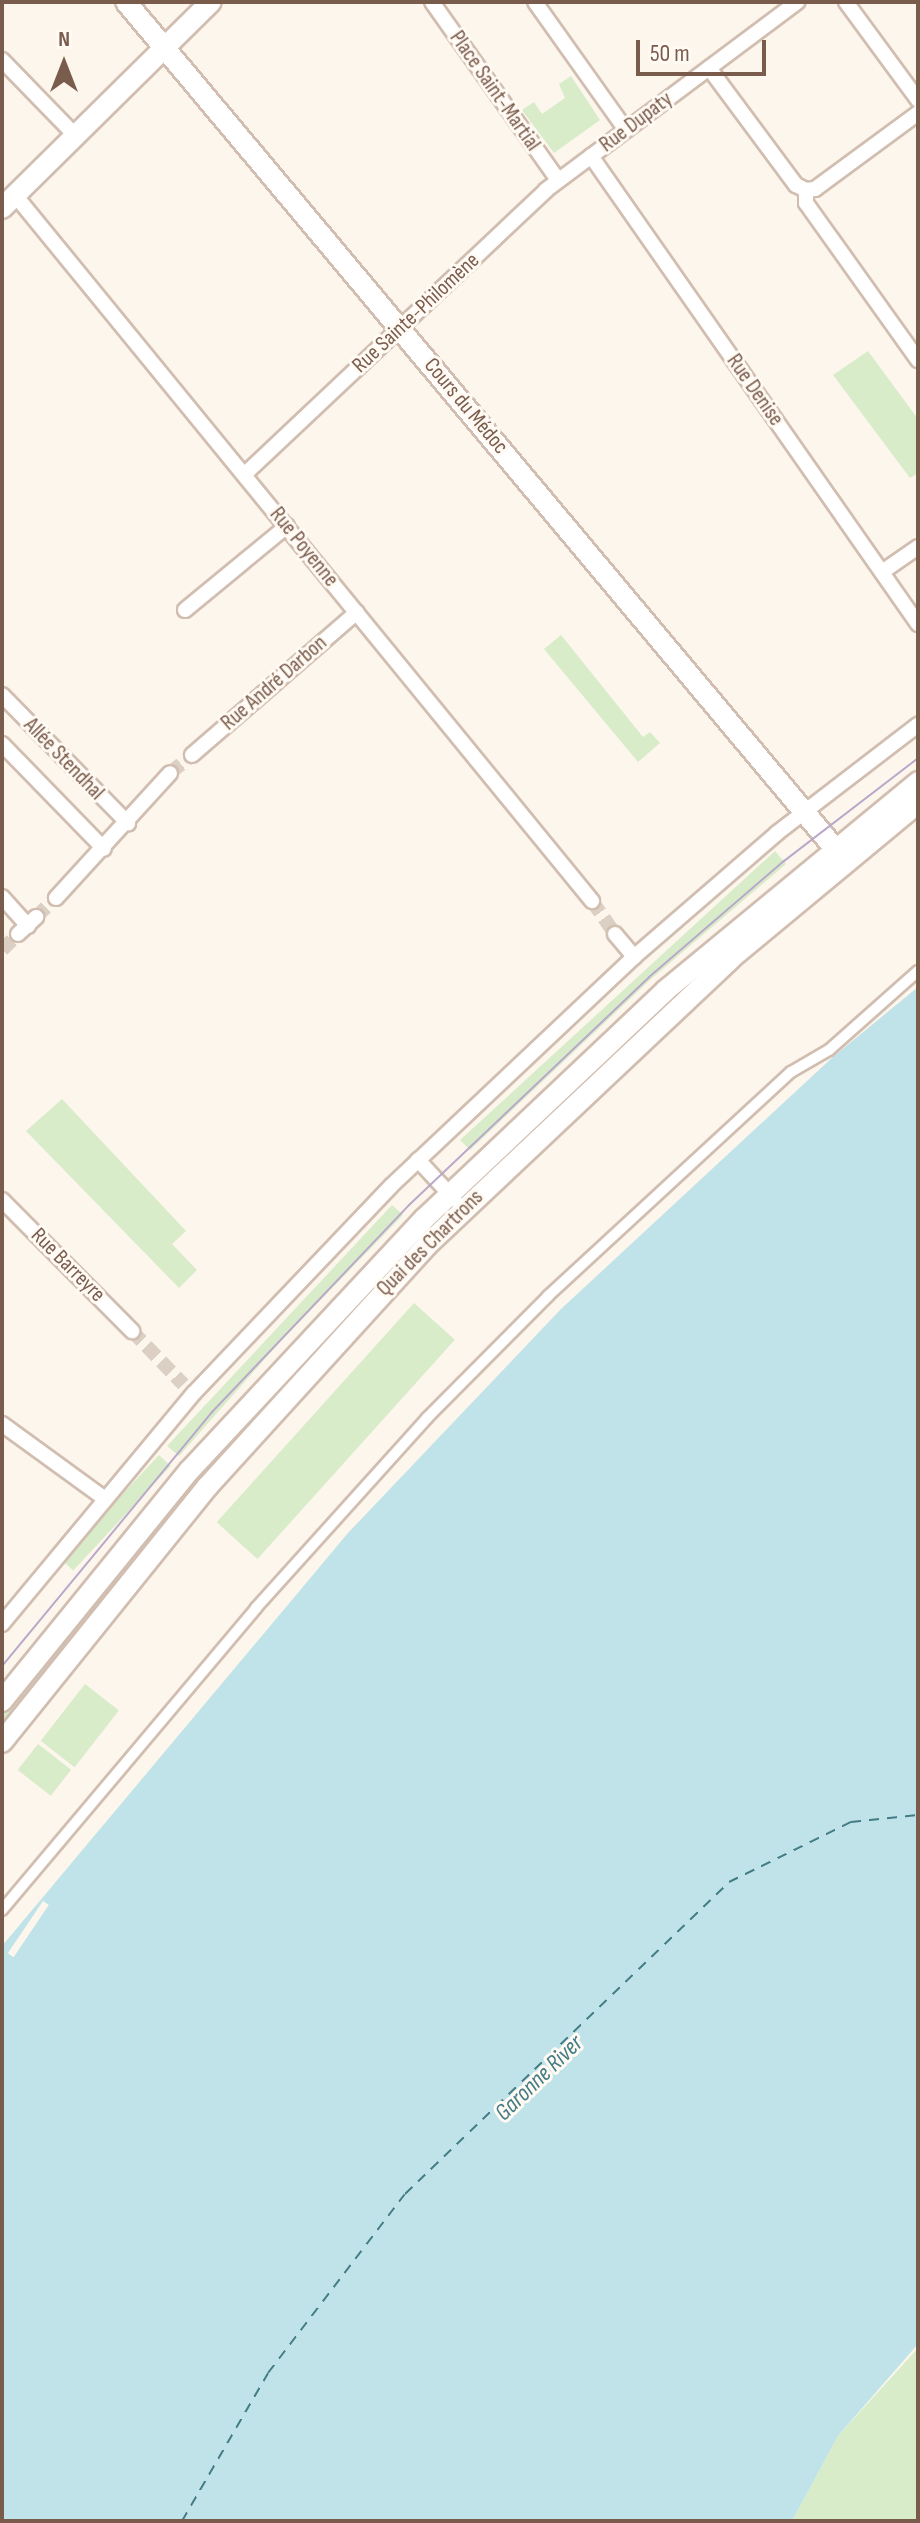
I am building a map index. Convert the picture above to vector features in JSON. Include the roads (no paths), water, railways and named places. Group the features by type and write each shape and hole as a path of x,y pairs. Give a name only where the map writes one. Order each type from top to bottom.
{"main road":[{"name":"Cours du Médoc","path":"126,2 840,855"},
{"path":"9,201 211,2"},
{"name":"Quai des Chartrons","path":"2,1701 199,1460 457,1202 730,959 918,782"},
{"name":"Quai des Chartrons","path":"840,855 918,803"},
{"name":"Quai des Chartrons","path":"2,1742 216,1476 457,1202"}],"street":[{"name":"Place Saint-Martial","path":"432,2 558,180"},
{"path":"535,2 626,130"},
{"name":"Rue Dupaty","path":"591,156 797,2"},
{"path":"846,2 918,100"},
{"path":"2,60 76,136"},
{"path":"709,68 796,185 806,190 815,189 918,113"},
{"name":"Rue Sainte-Philomène","path":"245,474 558,180 591,156"},
{"name":"Rue Denise","path":"591,156 918,624"},
{"path":"806,190 806,203 918,360"},
{"name":"Rue Poyenne","path":"9,201 245,474 592,901"},
{"path":"185,610 287,526"},
{"path":"882,572 918,547"},
{"name":"Rue André Darbon","path":"192,755 357,612"},
{"name":"Allée Stendhal","path":"2,695 128,823"},
{"path":"2,1624 188,1388 418,1160 634,957 805,811 918,725"},
{"name":"Allée Stendhal","path":"2,744 104,849"},
{"path":"56,898 128,823 170,773"},
{"path":"2,897 27,926"},
{"path":"615,934 634,957"},
{"path":"2,1910 256,1608 427,1418 548,1296 791,1072 829,1050 918,971"},
{"path":"418,1160 457,1202"},
{"name":"Rue Barreyre","path":"2,1200 132,1331"},
{"path":"2,1424 104,1498"}],"water":[{"name":"Garonne River","path":"918,987 918,2344 838,2436 792,2521 2,2521 2,1946 348,1533 561,1309 834,1056"}],"tunnel":[{"path":"170,773 192,755"},
{"path":"36,917 56,898"},
{"path":"592,901 615,934"},
{"path":"2,950 18,934"},
{"path":"132,1331 183,1384"}],"tram line":[{"path":"2,1666 212,1412 409,1205 649,977 784,861 918,758"}]}
